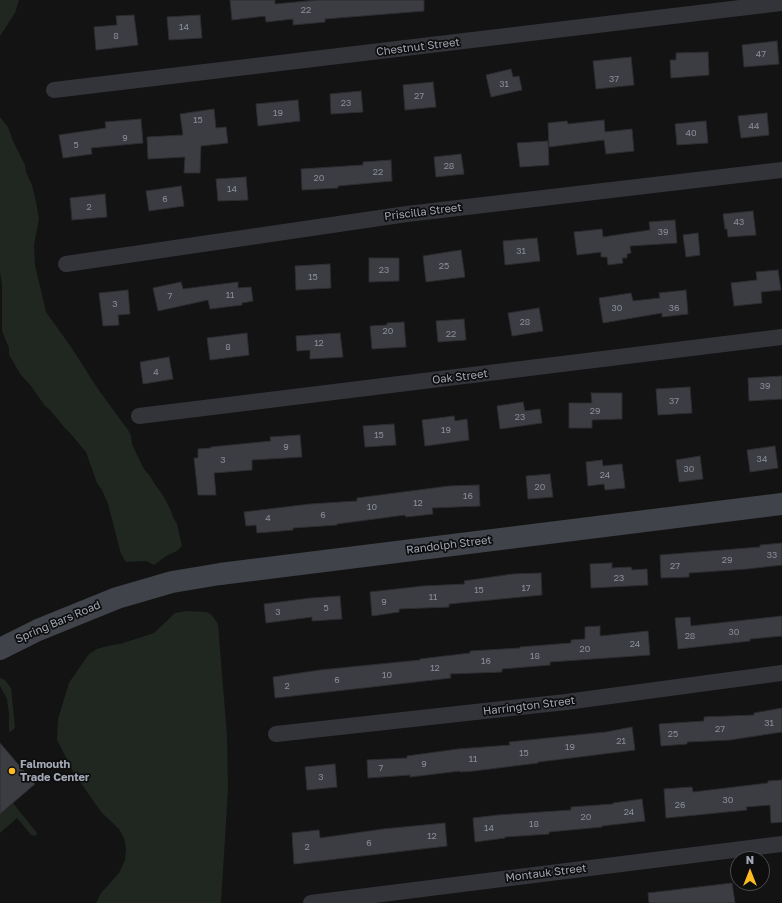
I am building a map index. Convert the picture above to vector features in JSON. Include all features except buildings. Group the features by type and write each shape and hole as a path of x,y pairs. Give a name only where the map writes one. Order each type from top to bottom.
{"street":[{"name":"Chestnut Street","path":"54,90 782,3"},
{"name":"Priscilla Street","path":"66,264 408,214 782,170"},
{"name":"Oak Street","path":"139,416 782,337"},
{"name":"Randolph Street","path":"117,598 172,582 220,574 782,504"},
{"name":"Spring Bars Road","path":"0,649 38,630 117,598"},
{"name":"Harrington Street","path":"276,734 566,702 782,673"},
{"name":"Montauk Street","path":"311,903 782,844"}],"shaded area":[{"path":"0,0 19,0 15,13 0,36"},
{"path":"0,117 8,127 32,185 39,219 34,245 35,265 46,312 98,389 128,430 131,435 132,444 144,469 164,497 177,524 182,546 177,551 166,556 154,565 146,561 126,562 121,554 108,504 97,483 86,452 45,406 21,375 9,355 9,348 2,331 2,284 0,272"},
{"path":"187,611 206,612 211,614 218,624 227,736 228,789 221,903 96,903 101,893 119,873 125,860 126,849 124,838 119,829 102,813 75,775 57,740 58,719 69,683 89,654 97,649 120,644 154,633 175,613"},
{"path":"0,678 5,680 11,688 15,727 9,732 7,699 0,686"},
{"path":"13,803 37,833 36,836 31,835 17,818 0,833 0,814"}],"place":[{"name":"Falmouth Trade Center","path":"12,771"}]}
